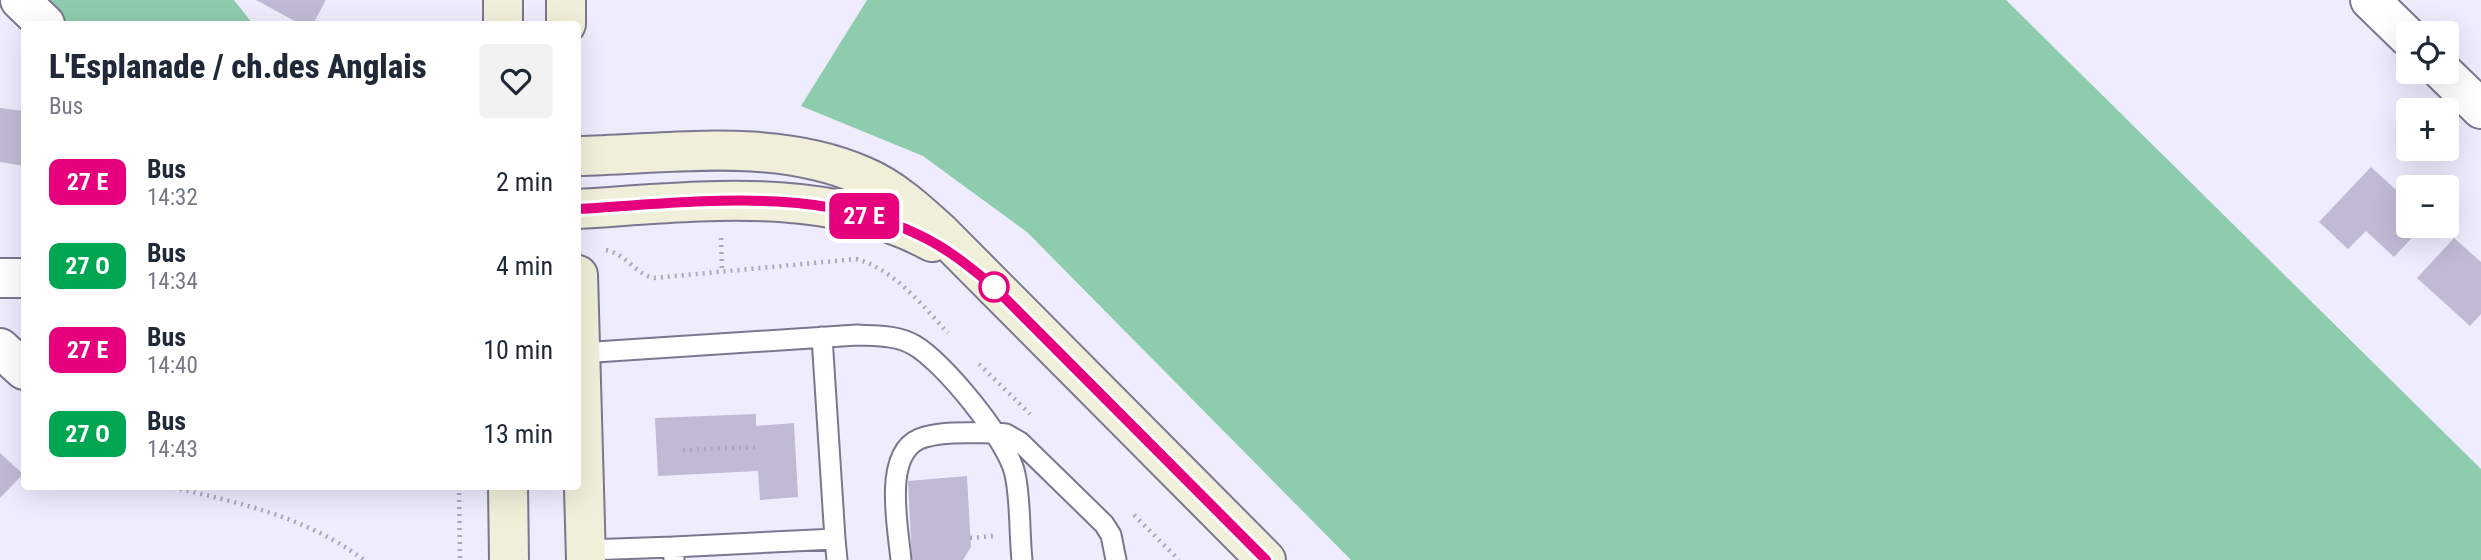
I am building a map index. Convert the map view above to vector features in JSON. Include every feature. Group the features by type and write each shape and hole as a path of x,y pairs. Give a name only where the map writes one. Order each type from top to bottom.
{"street":[{"path":"20,0 41,21"},
{"path":"503,0 503,21"},
{"path":"566,0 566,21"},
{"path":"2370,0 2396,25"},
{"path":"2455,84 2481,109"},
{"path":"581,156 742,152 804,159 844,169 885,187 911,206 993,286 1266,560"},
{"path":"581,209 748,201 800,204 853,213 918,234 957,257 993,286"},
{"path":"0,278 21,278"},
{"path":"0,348 21,367"},
{"path":"581,387 586,555"},
{"path":"508,490 509,560"}],"lane":[{"path":"581,353 821,337 885,336 915,345 966,396 996,433 1015,474 1022,560"},
{"path":"821,337 837,560"},
{"path":"901,560 896,484 903,452 924,437 996,433 1006,434 1020,442 1104,524 1111,535 1116,560"},
{"path":"586,555 673,554 835,539"}],"path":[{"path":"615,252 643,276 654,278 856,259 871,263 887,273 926,310"},
{"path":"683,450 757,447"},
{"path":"184,490 298,521 338,541 364,560"},
{"path":"459,490 460,560"}],"green space":[{"path":"0,0 234,0 251,21 21,21 21,28 0,7"},
{"path":"867,0 2006,0 2481,469 2481,560 1351,560 1027,232 923,156 801,106"}],"building":[{"path":"256,0 326,0 315,21 294,21"},
{"path":"0,108 21,111 21,166 0,162"},
{"path":"2371,167 2396,190 2396,238 2412,238 2394,257 2366,231 2348,249 2319,222"},
{"path":"2454,238 2481,262 2481,314 2470,326 2417,278"},
{"path":"756,414 756,426 794,423 798,497 760,500 758,471 658,476 655,418"},
{"path":"0,453 21,472 21,476 0,498"},
{"path":"967,476 971,547 963,560 912,560 908,481"}],"bus line":[{"path":"581,209 774,202 853,213 879,219 918,234 957,257 993,286 1266,560"}]}
